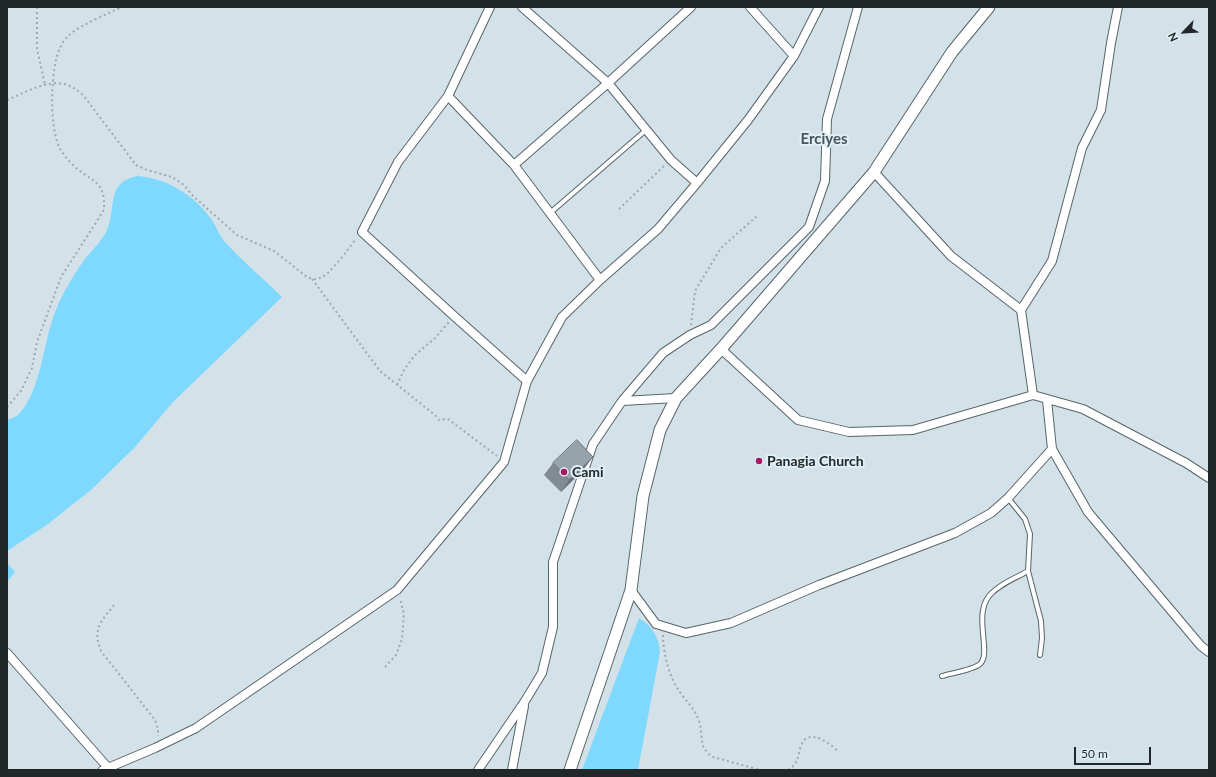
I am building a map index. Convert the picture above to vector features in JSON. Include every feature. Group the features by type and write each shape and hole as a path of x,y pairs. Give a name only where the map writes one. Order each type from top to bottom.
{"street":[{"path":"490,7 448,96 398,162 362,232 527,380"},
{"path":"514,165 608,83 691,7"},
{"path":"750,7 794,56"},
{"path":"7,653 107,769 156,748 196,728 397,590 504,462 527,380 562,317 600,280 658,229 697,183 748,120 794,56 819,7"},
{"path":"478,770 525,701 542,673 554,627 553,562 566,519 593,444 622,401 663,353 690,335 712,325 809,227 825,181 827,119 858,7"},
{"path":"570,769 631,590 643,496 660,430 676,398 721,349 874,172 952,52 989,7"},
{"path":"1033,396 1021,310 1052,261 1082,148 1101,110 1118,7"},
{"path":"527,9 608,83 670,160 697,183"},
{"path":"448,96 514,165 600,280"},
{"path":"874,172 951,256 1021,310"},
{"path":"809,227 816,239"},
{"path":"721,349 798,420 849,432 913,430 1033,396 1083,409 1186,463 1209,478"},
{"path":"622,401 676,398"},
{"path":"1047,400 1052,449 1088,512 1201,646 1209,652"},
{"path":"631,590 656,624 686,633 731,623 819,585 955,534 991,513 1008,498 1052,449"},
{"path":"512,770 525,701"}],"lane":[{"path":"550,213 646,130"},
{"path":"1008,498 1025,519 1029,529 1031,540 1028,571 1041,621 1042,638 1040,655"},
{"path":"942,676 974,667 982,663 985,656 982,614 986,600 999,587 1028,571"}],"path":[{"path":"37,7 37,49 45,85"},
{"path":"7,407 21,391 32,368 37,342 60,277 104,210 105,200 102,190 96,181 72,165 61,150 54,133 52,115 54,83 56,60 60,46 69,35 81,27 122,7"},
{"path":"7,100 54,83 64,84 74,88 83,95 136,165 147,170 172,177 184,185 193,196 237,235 274,251 307,277 312,279 317,279 326,275 362,232"},
{"path":"619,209 670,160"},
{"path":"690,335 695,291 721,248 757,216"},
{"path":"312,279 380,371 435,415 439,420 448,419 504,462"},
{"path":"397,385 404,370 414,356 435,338 454,316"},
{"path":"384,667 396,655 402,639 404,614 397,590"},
{"path":"114,605 98,626 98,643 101,651 155,720 158,729 156,748"},
{"path":"663,626 663,646 668,666 678,690 693,708 699,722 704,749 713,757 760,770"},
{"path":"788,770 797,761 800,754 801,745 812,737 822,738 838,751"}],"shaded area":[{"path":"137,176 148,177 169,184 179,189 197,203 212,220 224,241 282,297 173,402 135,447 92,489 48,524 7,551 7,420 18,415 31,395 40,369 56,310 67,287 85,259 107,230 116,190 120,184 127,179"},
{"path":"7,563 15,572 7,582"},
{"path":"639,618 654,632 658,641 660,652 638,770 582,770"}],"building":[{"path":"577,440 593,457 569,480 553,463"}],"place":[{"name":"Panagia Church","path":"759,461"},
{"name":"Cami","path":"564,472"}],"district":[{"name":"Erciyes","path":"824,139"}]}
